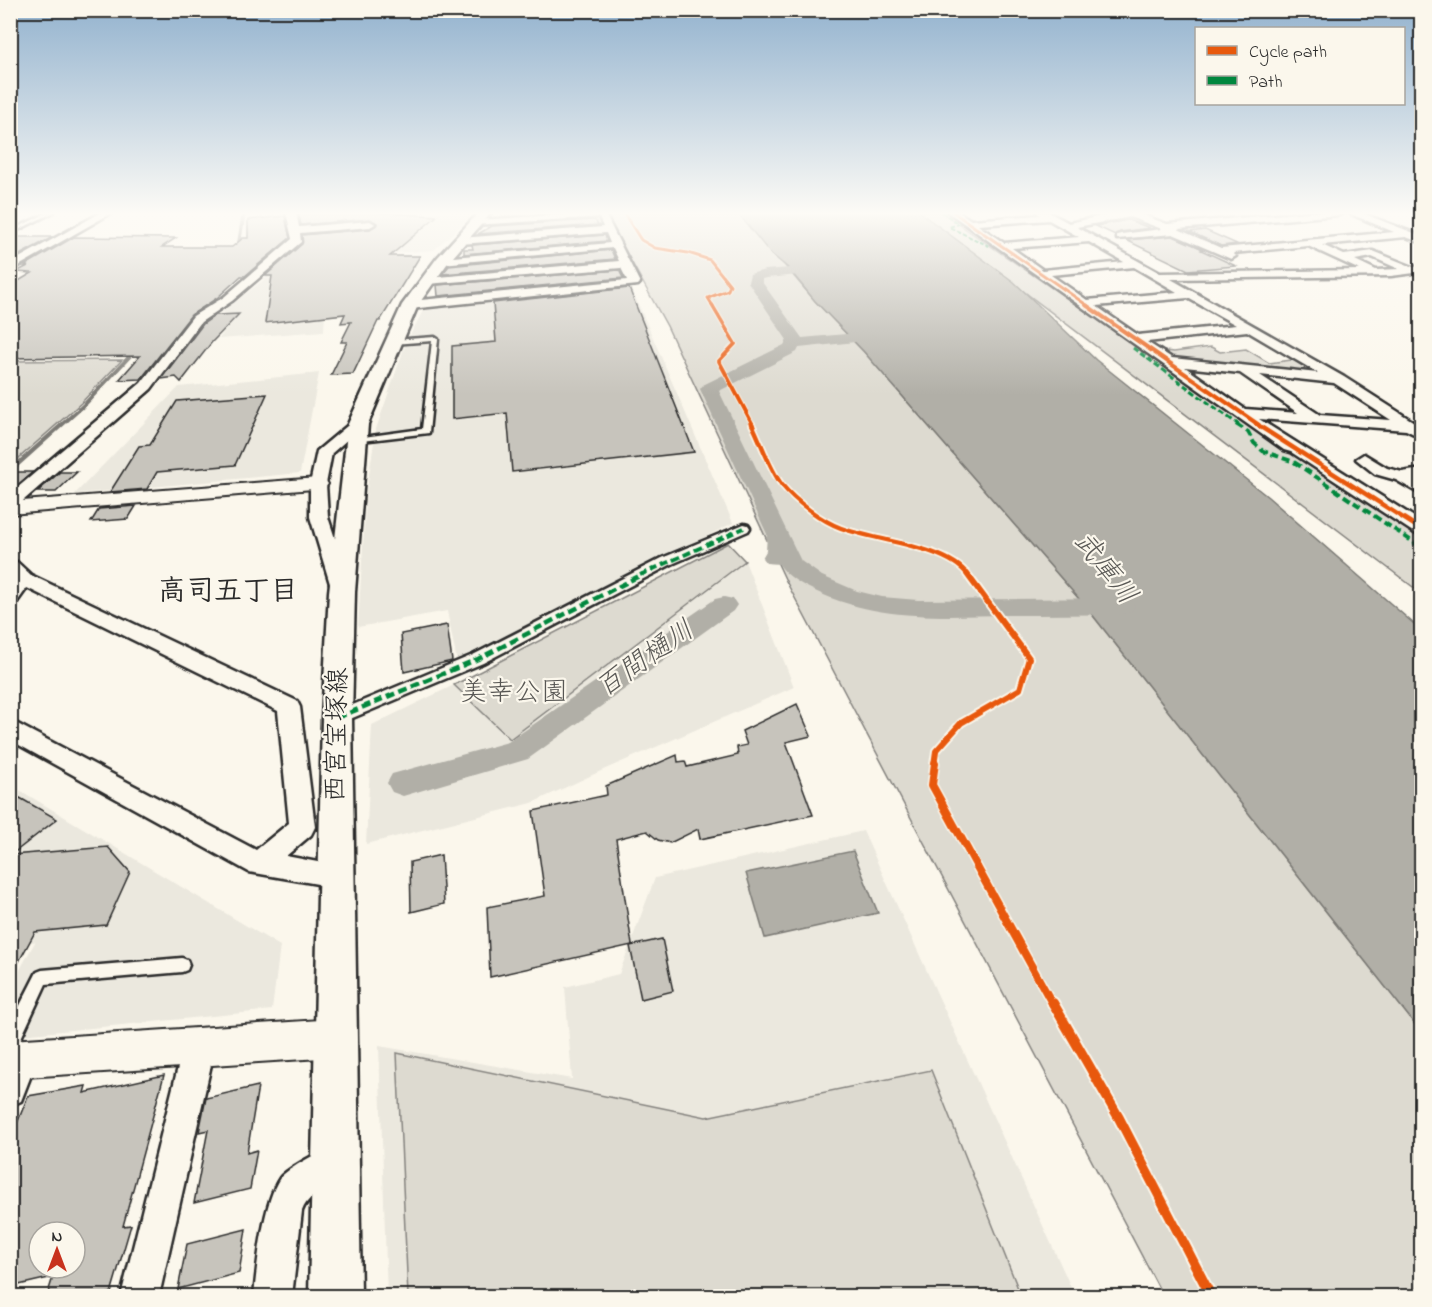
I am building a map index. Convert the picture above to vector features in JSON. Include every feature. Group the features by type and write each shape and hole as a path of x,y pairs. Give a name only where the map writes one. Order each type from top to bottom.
{"main road":[{"name":"西宮宝塚線","path":"335,1296 337,718 342,592 357,432 393,342 438,273"}],"street":[{"path":"10,502 146,386 197,319 228,299 260,273"},
{"path":"571,273 634,283 629,273"},
{"path":"1041,273 1290,447 1296,448 1422,530"},
{"path":"1150,273 1339,380 1415,430"},
{"path":"1156,276 1377,273"},
{"path":"1085,304 1189,294"},
{"path":"1136,339 1249,327"},
{"path":"1169,362 1339,380"},
{"path":"1243,370 1257,384 1316,419"},
{"path":"1242,413 1415,430"},
{"path":"342,592 319,517 318,484 325,451 357,432"},
{"path":"1364,459 1381,471 1402,477 1422,490"},
{"path":"1402,477 1422,474"},
{"path":"10,508 318,484"},
{"path":"337,718 478,659 667,561 744,528"},
{"path":"10,598 17,573 289,707 302,827 258,864"},
{"path":"10,729 258,864 335,875"},
{"path":"13,1062 336,1038"},
{"path":"140,1296 199,1047"},
{"path":"273,1296 284,1211 293,1189 337,1161"}],"lane":[{"path":"357,432 426,431 435,339 393,342"},
{"path":"13,1062 42,977 182,965"}],"shaded area":[{"path":"270,273 327,274 324,331 219,339 236,314 221,313"},
{"path":"631,287 733,523 457,661 447,611 358,627 366,495 376,429 406,343 426,305"},
{"path":"319,373 300,473 75,494 179,387"},
{"path":"745,561 794,687 532,803 366,844 372,725 454,685 510,739"},
{"path":"11,785 280,946 272,1010 11,1036 11,986 35,942 11,943"},
{"path":"863,831 1075,1296 387,1296 379,1046 572,1079 565,987 619,974 655,878"}],"green space":[{"path":"638,273 791,273 864,352 1087,608 1421,1032 1421,1296 1163,1296 786,581 667,326"},
{"path":"999,273 1030,273 1279,444 1296,453 1421,538 1421,593"},
{"path":"1211,347 1220,352 1246,349 1269,363 1299,359 1324,374 1168,359 1155,350 1174,352"},
{"path":"122,360 81,403 11,465 11,361"},
{"name":"美幸公園","path":"728,543 745,561 510,739 454,685"},
{"path":"397,1053 706,1117 931,1070 1021,1296 408,1296"}],"water":[{"name":"武庫川","path":"792,273 1002,273 1096,360 1268,497 1421,630 1421,1032 1087,608 864,352 815,301"},
{"path":"853,851 878,913 765,938 746,873"}],"building":[{"path":"32,273 249,273 241,276 217,298 191,315 141,379 119,380 140,356 10,358 10,286"},
{"path":"268,273 410,273 378,321 353,374 331,375 347,342 341,342 351,322 341,323 345,314 265,323 272,276 265,276"},
{"path":"583,273 620,273 623,278 438,296 437,285"},
{"path":"629,288 694,452 512,472 507,413 452,419 452,346 496,342 493,303"},
{"path":"239,314 212,342 181,382 176,377 161,379 203,324 216,315"},
{"path":"267,394 235,465 157,472 147,489 110,492 139,446 150,445 177,401"},
{"path":"17,472 33,472 10,491 10,477"},
{"path":"60,472 77,472 56,492 37,492"},
{"path":"136,506 128,519 91,522 99,509"},
{"path":"447,625 452,661 404,672 401,634"},
{"path":"797,704 811,736 786,742 813,815 700,839 698,829 670,843 658,840 647,831 616,839 632,945 490,977 487,907 545,896 533,811 607,795 606,786 677,755 678,762 685,761 687,767 738,755 737,747 747,745 742,731"},
{"path":"20,798 57,819 11,855 108,847 130,872 106,925 35,932 10,978 10,805"},
{"path":"441,855 444,904 411,912 410,862"},
{"path":"662,939 673,991 641,999 630,946"},
{"path":"164,1075 123,1226 131,1225 111,1293 97,1296 47,1296 52,1280 87,1280 87,1220 27,1220 27,1280 40,1280 10,1287 10,1141 28,1096 86,1086 84,1093"},
{"path":"258,1086 247,1153 257,1150 250,1189 194,1203 208,1130 199,1132 206,1098"},
{"path":"246,1229 239,1273 178,1289 187,1244"}],"waterway":[{"path":"777,273 755,277 755,282 795,340 793,344"},
{"path":"793,344 868,337"},
{"path":"778,534 709,389 791,348 793,344"},
{"path":"10,472 84,405 137,349"},
{"path":"774,558 778,551 778,534"},
{"name":"武庫川","path":"778,534 791,565 813,581 850,598 882,605 918,608 1122,606"},
{"name":"百間樋川","path":"403,783 517,751 724,605"}],"marked path":[{"path":"1133,348 1248,432 1254,443 1263,451 1294,462 1422,548"},
{"path":"337,718 478,659 667,561 744,528"}],"cycle path":[{"path":"720,273 730,285 728,290 708,298 735,344 719,361 740,398 782,485 806,507 840,528 944,556 964,569 1029,658 1020,689 961,723 936,751 932,785 1084,1060 1119,1118 1211,1296"},
{"path":"1040,273 1290,447 1296,448 1422,530"}],"district":[{"name":"高司五丁目","path":"228,592"}]}
